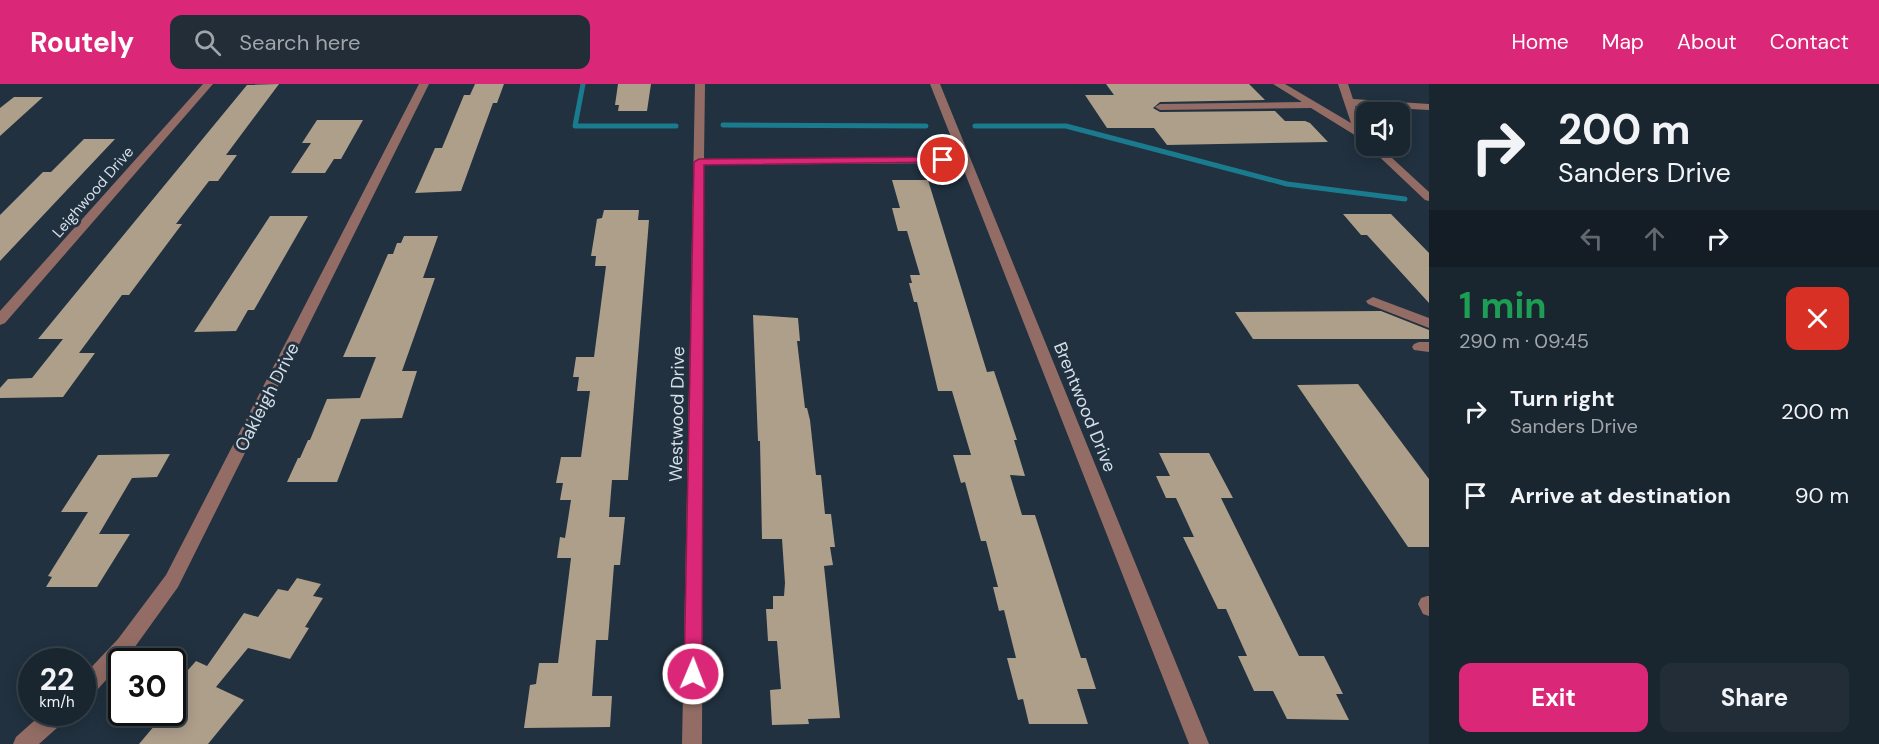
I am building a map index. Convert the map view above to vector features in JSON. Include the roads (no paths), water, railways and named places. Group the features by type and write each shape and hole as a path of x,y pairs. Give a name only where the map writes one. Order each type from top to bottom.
{"street":[{"name":"Leighwood Drive","path":"0,320 208,84"},
{"name":"Oakleigh Drive","path":"96,677 125,645 172,581 424,84"},
{"name":"Westwood Drive","path":"692,744 700,84"},
{"name":"Brentwood Drive","path":"935,84 1199,744"},
{"path":"1278,84 1356,132"},
{"path":"1343,84 1356,118"},
{"path":"1350,102 1384,106 1429,107"},
{"path":"1160,107 1314,105"},
{"path":"1384,156 1429,198"},
{"path":"699,162 965,160"},
{"path":"1373,301 1429,323"},
{"path":"23,744 44,726"}],"waterway":[{"path":"583,84 575,126 676,126"},
{"path":"723,125 926,126"},
{"path":"975,126 1066,126 1287,184 1405,199"}]}
